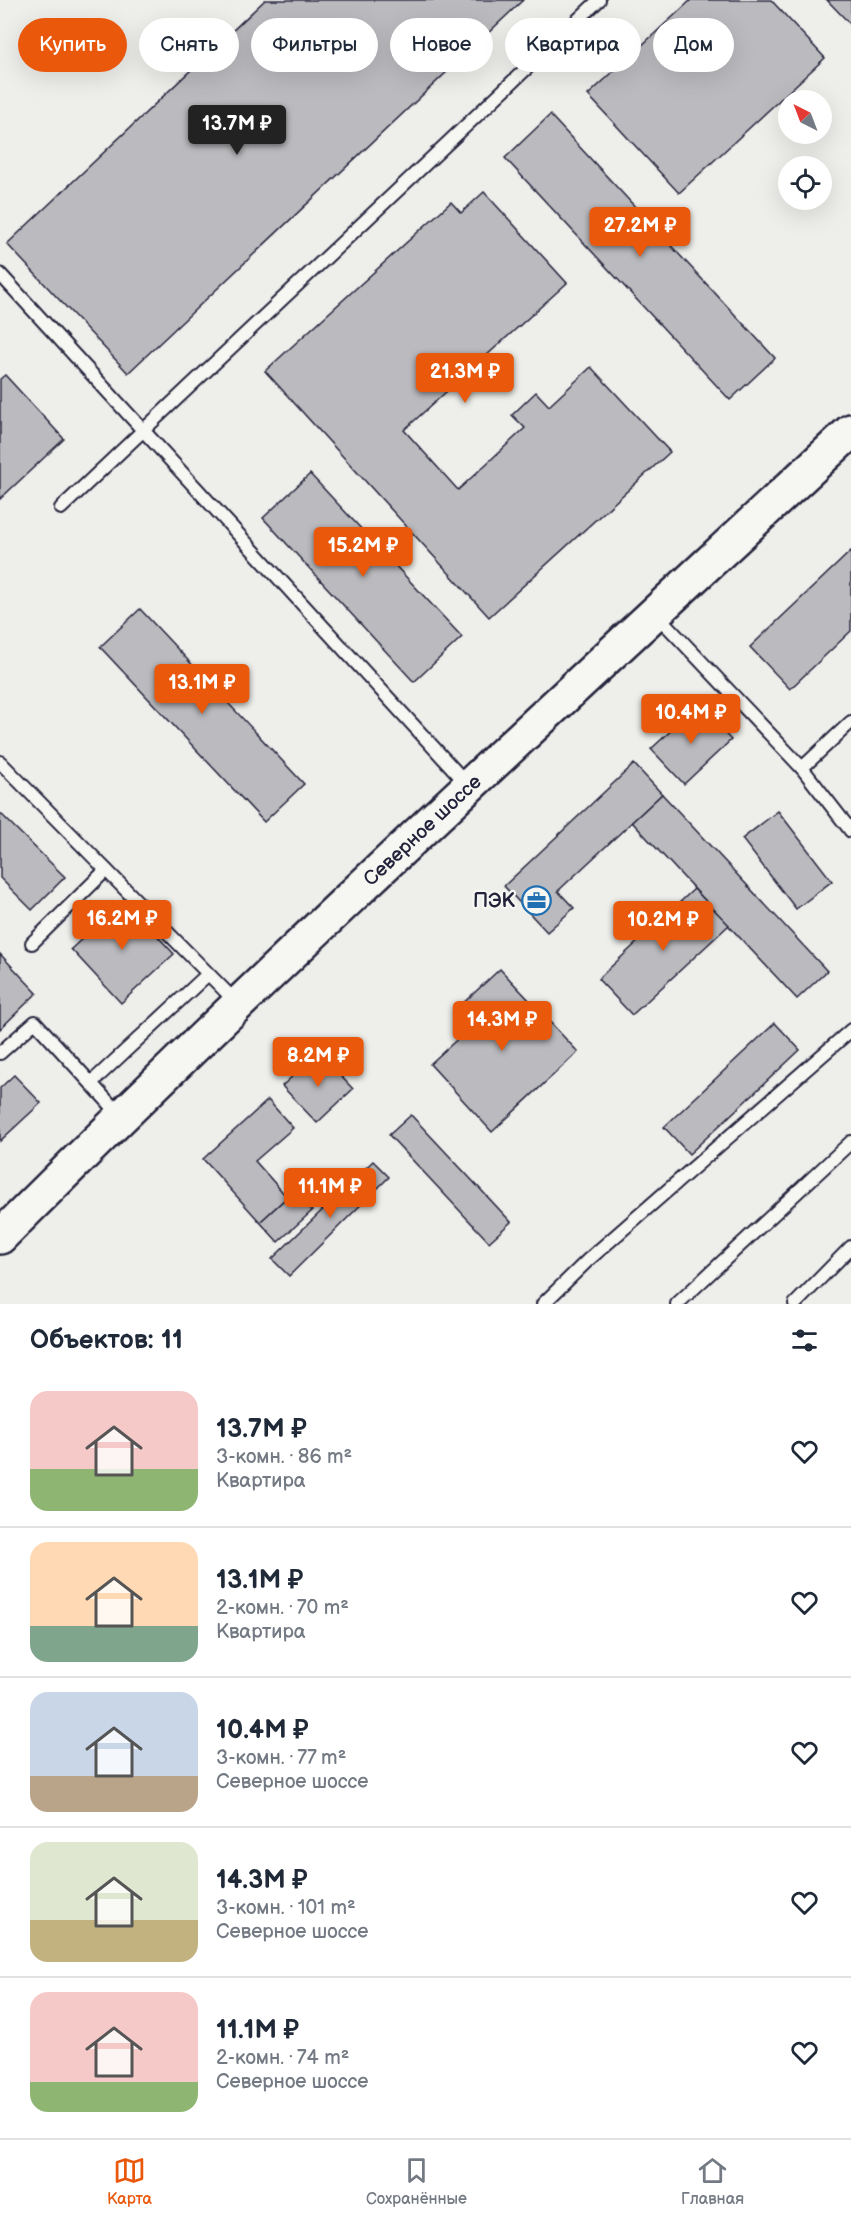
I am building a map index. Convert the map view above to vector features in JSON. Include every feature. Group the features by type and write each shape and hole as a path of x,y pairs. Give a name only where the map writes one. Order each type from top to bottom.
{"main road":[{"name":"Северное шоссе","path":"0,1237 121,1116 468,786 851,431"}],"lane":[{"path":"61,508 599,0"},
{"path":"0,274 468,786"},
{"path":"656,613 802,768 851,831"},
{"path":"802,768 851,722"},
{"path":"0,762 239,1005"},
{"path":"32,943 106,870"},
{"path":"91,1083 208,974"},
{"path":"0,1053 35,1022 121,1116"},
{"path":"543,1304 597,1252 851,1030"},
{"path":"677,1304 851,1142"},
{"path":"795,1304 851,1247"}],"building":[{"path":"265,0 523,0 493,28 493,18 390,18 390,72 447,72 128,373 7,244 189,72 239,72 239,25"},
{"path":"691,0 771,0 825,58 790,90 778,90 778,101 679,193 588,95 613,72 641,72 641,46 653,35 653,72 734,72 734,18 671,18"},
{"path":"827,0 851,0 851,25"},
{"path":"550,115 775,358 730,400 505,158"},
{"path":"484,192 567,283 404,430 458,490 525,428 512,415 536,392 549,406 591,367 670,452 489,617 265,371 451,202 461,213"},
{"path":"5,375 64,439 0,499 0,379"},
{"path":"310,474 462,637 414,682 263,518"},
{"path":"851,551 851,631 790,689 750,647"},
{"path":"140,609 304,784 264,822 100,647"},
{"path":"699,705 731,740 684,784 651,749"},
{"path":"634,764 662,794 558,891 574,908 547,932 504,886"},
{"path":"662,794 827,971 797,999 632,822"},
{"path":"778,811 832,881 796,909 742,839"},
{"path":"0,813 65,877 32,910 0,878"},
{"path":"694,889 729,925 632,1015 598,979"},
{"path":"124,900 174,954 121,1003 71,949"},
{"path":"0,954 37,993 0,1029"},
{"path":"500,969 578,1052 492,1132 430,1064 474,1024 459,1007"},
{"path":"775,1023 800,1050 689,1154 664,1127"},
{"path":"318,1052 353,1089 317,1123 282,1086"},
{"path":"14,1075 41,1103 0,1141 0,1088"},
{"path":"268,1100 293,1128 255,1161 287,1197 260,1222 203,1159"},
{"path":"411,1115 511,1222 489,1242 389,1135"},
{"path":"373,1161 389,1177 289,1276 272,1259"},
{"path":"294,1191 312,1211 278,1242 260,1222"}],"place":[{"name":"ПЭК","path":"536,900"}]}
